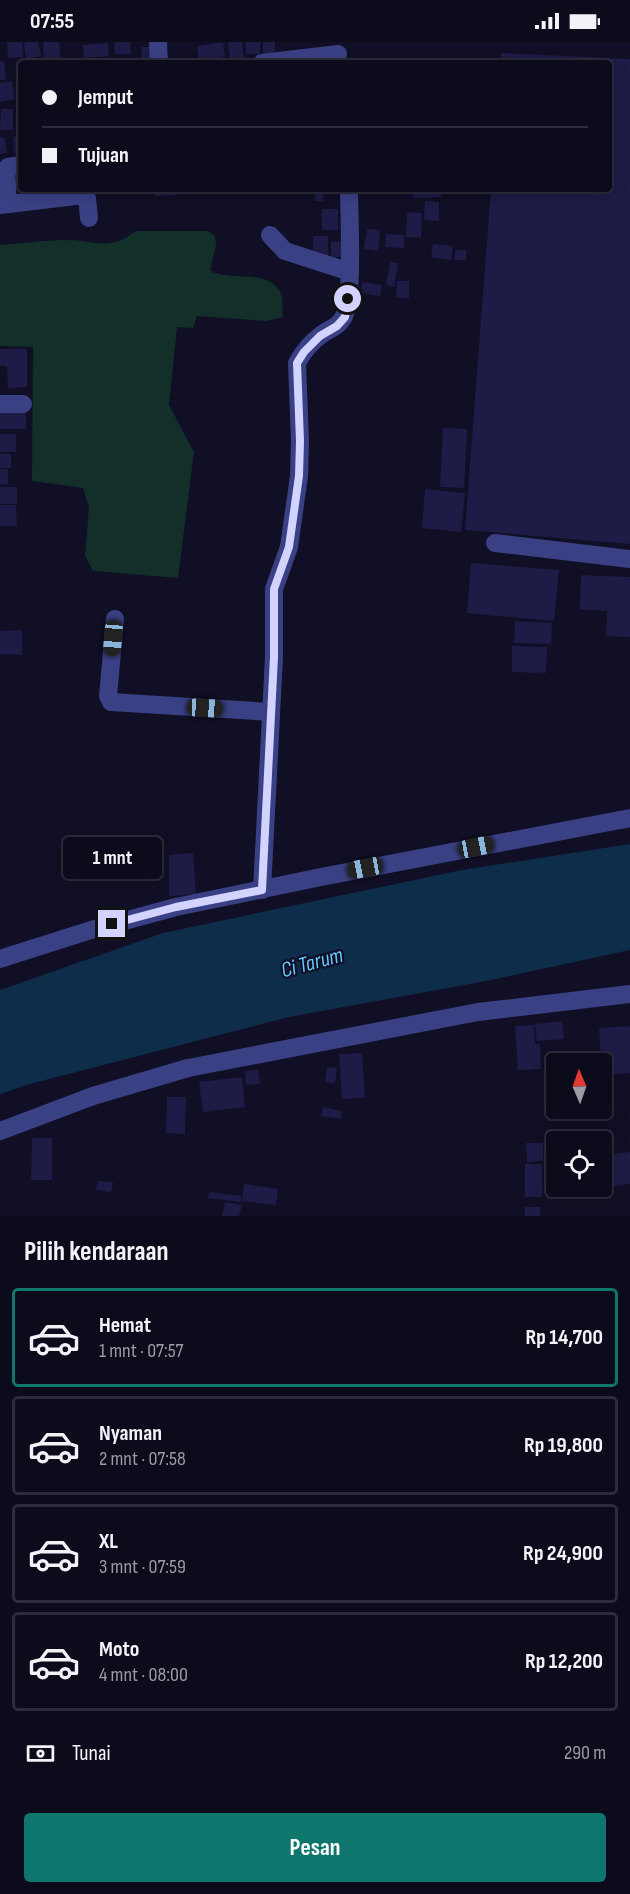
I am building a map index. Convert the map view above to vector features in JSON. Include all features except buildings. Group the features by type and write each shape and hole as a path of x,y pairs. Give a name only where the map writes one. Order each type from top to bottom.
{"street":[{"path":"158,42 159,60"},
{"path":"285,60 339,53"},
{"path":"18,165 8,167 6,170 4,205 84,195 87,198 88,218"},
{"path":"262,890 272,712 274,589 289,547 299,476 297,363 304,352 320,336 337,326 345,317 350,272 349,192"},
{"path":"270,236 285,251 350,272"},
{"path":"0,404 23,404"},
{"path":"495,543 630,559"},
{"path":"115,619 108,696 111,702 272,712"},
{"path":"0,959 91,930 155,913 321,877 630,818"},
{"path":"0,1131 93,1096 188,1068 478,1012 630,994"}],"green space":[{"path":"136,231 208,231 215,236 216,245 210,270 217,274 260,278 277,287 282,297 283,317 266,321 197,316 193,328 177,327 169,405 194,452 178,578 93,571 85,555 89,507 83,488 32,481 33,347 0,346 0,245 65,240 109,243"}],"water":[{"name":"Ci Tarum","path":"630,844 630,950 486,981 289,1017 26,1085 0,1094 0,990 163,933 462,870"}],"route":[{"path":"112,924 176,907 262,890 274,657 274,589 289,547 299,476 297,363 304,352 320,336 337,326 345,317 348,299"}]}
